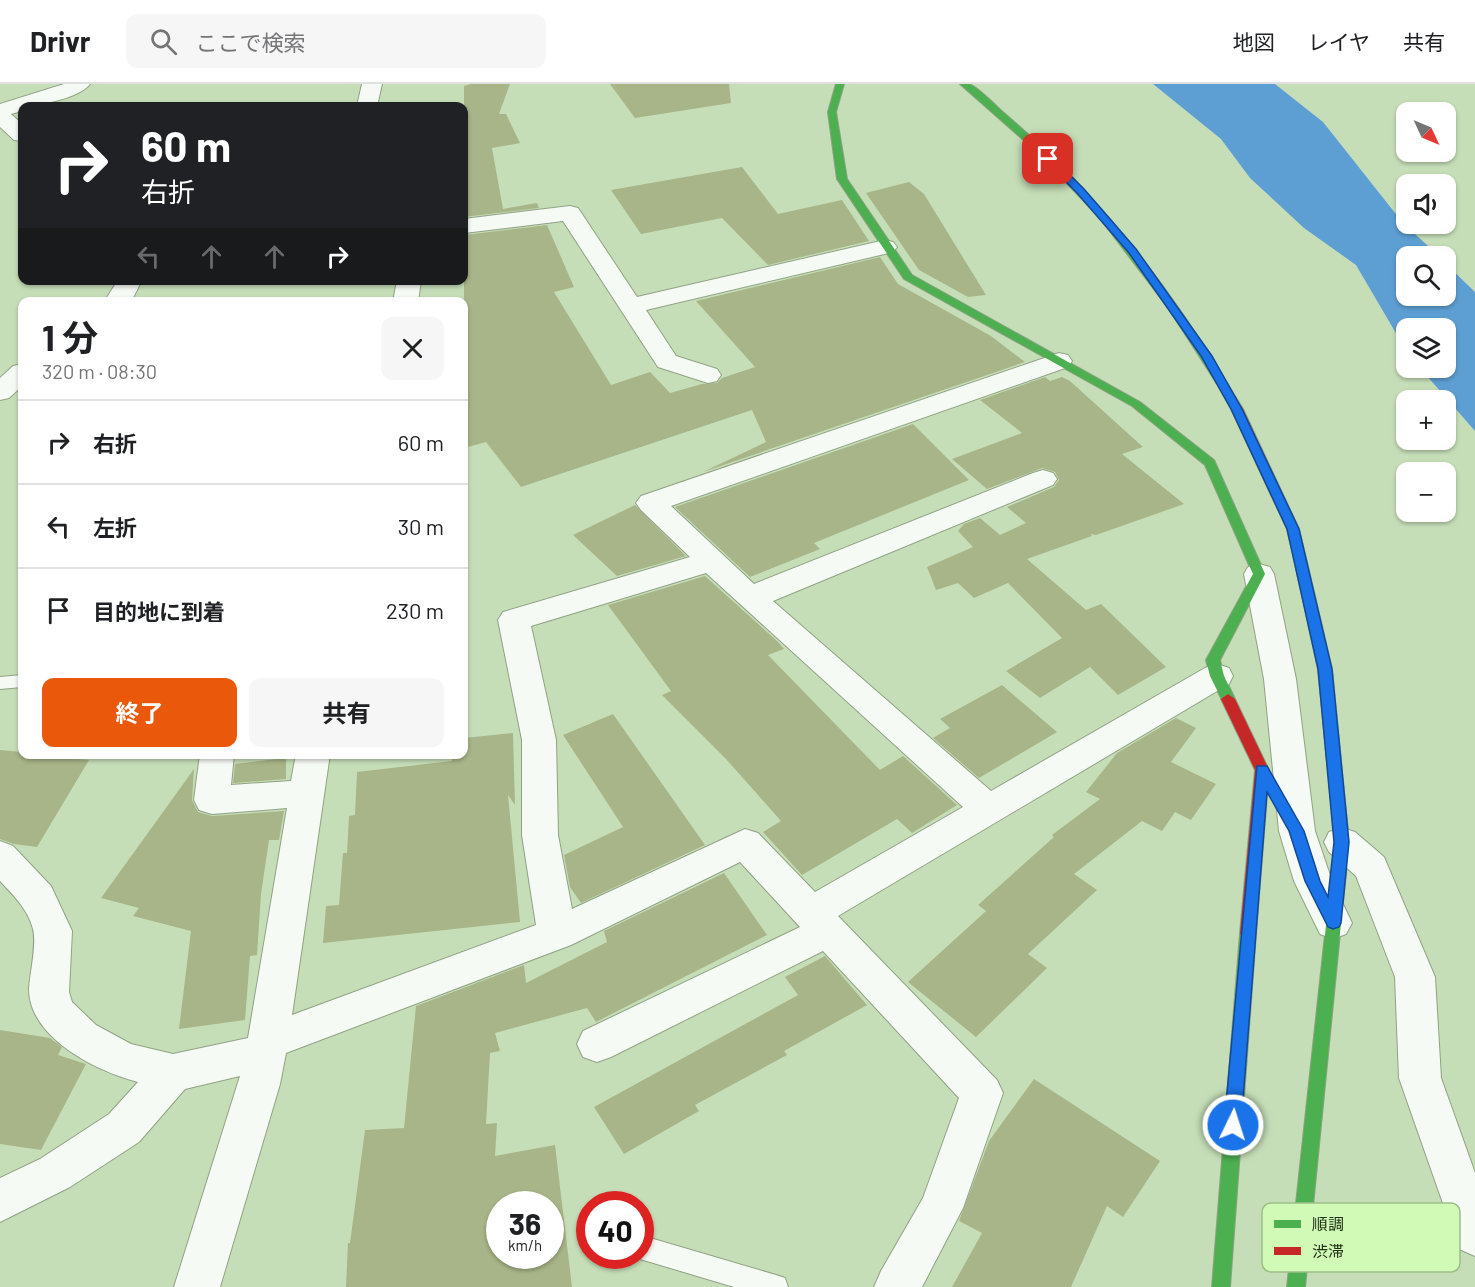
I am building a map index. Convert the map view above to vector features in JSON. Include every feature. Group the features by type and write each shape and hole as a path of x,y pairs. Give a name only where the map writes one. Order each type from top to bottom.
{"street":[{"path":"30,102 80,84"},
{"path":"369,102 372,84"},
{"path":"840,84 832,112 842,179 885,247 908,277 1136,404 1210,463 1259,574 1280,679 1297,831 1312,881 1333,923"},
{"path":"964,84 1016,128 1073,183 1132,251 1206,356 1237,409 1293,529 1325,669 1342,842 1305,1203"},
{"path":"0,111 18,106"},
{"path":"0,116 18,132"},
{"path":"468,226 570,213 667,361 708,375"},
{"path":"631,306 885,247"},
{"path":"987,808 750,598 651,503 1059,361"},
{"path":"750,598 1043,479"},
{"path":"557,934 540,834 539,740 514,620 712,561"},
{"path":"1259,574 1213,660 1217,676 1262,770 1297,831"},
{"path":"597,1044 820,922 987,808 1217,676"},
{"path":"216,759 212,800 307,793"},
{"path":"197,1287 259,1084 267,1047 312,759"},
{"path":"1221,1287 1239,1035 1262,770"},
{"path":"1342,842 1371,867 1414,977 1420,1078 1475,1234"},
{"path":"0,856 38,897 53,931 49,992 56,1012 82,1038 123,1060 173,1073 267,1047 557,934 745,843 982,1093 941,1208 897,1287"},
{"path":"0,1201 55,1173 124,1128 173,1073"},
{"path":"1296,1287 1298,1272"}],"lane":[{"path":"0,683 18,681"},
{"path":"654,1251 776,1287"}],"water":[{"path":"1153,84 1275,84 1323,122 1396,214 1396,234 1415,234 1428,246 1396,246 1396,306 1456,306 1456,274 1475,292 1475,431 1456,409 1456,390 1439,390 1429,378 1456,378 1456,318 1396,318 1396,333 1356,265 1304,228 1250,178 1221,139"}],"building":[{"path":"510,84 499,114 506,114 520,143 492,148 503,209 537,203 539,208 468,217 468,102 464,102 464,86"},
{"path":"610,84 729,84 731,103 635,118"},
{"path":"742,167 778,214 842,200 869,241 768,265 722,218 641,234 611,190"},
{"path":"909,182 924,194 986,295 968,297 919,270 866,193"},
{"path":"547,225 574,287 554,292 611,385 650,372 670,393 702,384 717,383 722,378 755,367 696,301 880,257 898,284 991,336 1025,362 703,472 766,442 752,410 521,487 486,442 468,447 468,297 464,297 464,285 468,285 468,235"},
{"path":"1045,377 1050,381 1062,377 1070,381 1143,447 1122,454 1184,504 1096,535 1090,534 1092,536 1027,559 1086,610 1101,604 1166,667 1118,695 1090,667 1040,698 1006,671 1062,638 1008,583 974,598 958,583 936,590 927,567 973,547 958,531 964,524 980,518 1000,535 1026,523 1007,507 1054,487 1059,480 1055,472 1042,468 987,489 952,459 1022,433 980,400"},
{"path":"913,424 969,480 814,543 820,549 750,577 675,507"},
{"path":"635,505 686,556 617,576 573,535"},
{"path":"705,576 777,641 784,649 768,655 880,770 903,756 957,805 912,833 897,819 802,875 763,832 781,821 726,759 662,695 671,691 608,605"},
{"path":"1002,685 1057,732 979,778 933,738 950,728 940,719"},
{"path":"613,714 705,845 581,903 570,887 564,855 623,827 563,735"},
{"path":"1176,718 1196,728 1171,762 1216,784 1191,820 1175,812 1162,831 1142,821 1074,874 1097,890 1028,954 1047,968 976,1037 908,982 986,911 978,905 1054,837 1052,835 1100,799 1086,792 1117,753"},
{"path":"513,733 515,805 508,795 520,922 323,943 326,906 339,905 343,853 347,853 349,816 355,815 357,772 452,761 452,759 468,759 468,738"},
{"path":"0,750 18,752 18,759 89,760 37,847 14,844 0,839"},
{"path":"286,759 286,779 233,783 235,764"},
{"path":"194,769 192,800 198,812 212,816 284,811 279,840 269,840 261,894 257,955 250,956 245,1020 179,1029 191,931 133,916 139,908 101,898"},
{"path":"724,873 767,935 596,1022 587,1008 495,1033 500,1051 490,1053 486,1124 497,1123 495,1156 555,1145 561,1191 486,1191 486,1269 564,1269 564,1220 572,1287 346,1287 348,1243 350,1243 365,1130 404,1128 416,1006 524,965 526,983 607,942 604,931"},
{"path":"825,956 867,1005 784,1051 787,1055 695,1105 699,1111 624,1154 594,1107 798,995 785,977"},
{"path":"0,1030 50,1038 62,1047 58,1055 86,1064 41,1150 0,1144"},
{"path":"1034,1079 1160,1161 1123,1217 1107,1206 1071,1287 952,1287 982,1233 959,1221 989,1141"}],"traffic: fast":[{"path":"840,84 832,112 842,179 908,277 1136,404 1210,463 1259,574 1213,660 1217,676 1228,699"},
{"path":"964,84 1040,150 1102,215 1174,308 1221,382"},
{"path":"1299,554 1325,669 1342,842 1305,1203"},
{"path":"1221,1287 1248,933"},
{"path":"1296,1287 1298,1272"}],"traffic: jam":[{"path":"1221,382 1237,409 1293,529 1299,554"},
{"path":"1228,699 1262,770 1248,933"}],"route":[{"path":"1048,159 1081,191 1132,251 1206,356 1237,409 1293,529 1325,669 1342,842 1333,923 1312,881 1297,831 1262,770 1233,1125"}]}
